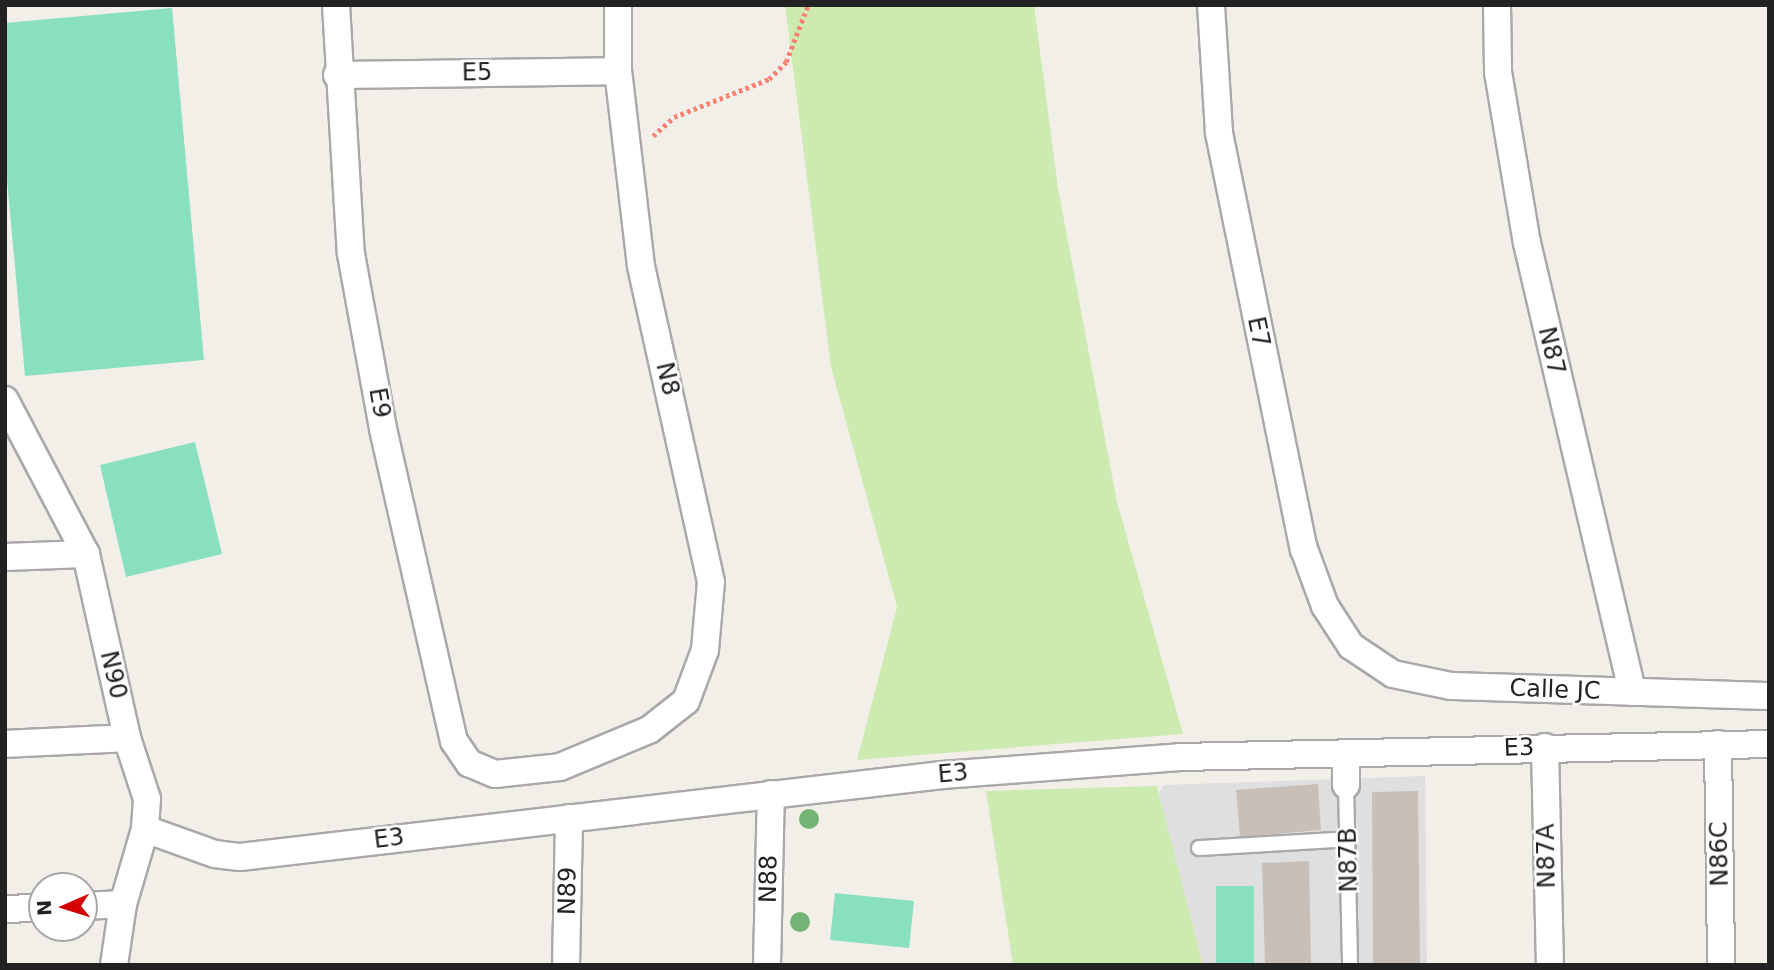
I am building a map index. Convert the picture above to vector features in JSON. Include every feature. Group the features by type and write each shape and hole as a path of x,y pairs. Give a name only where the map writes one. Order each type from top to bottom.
{"street":[{"name":"E9","path":"336,5 337,75 351,254 392,470 454,741 469,762 495,775"},
{"name":"N8","path":"495,775 560,767 649,730 686,701 705,650 711,582 640,266 618,71 618,5"},
{"name":"E7","path":"1211,5 1219,133 1304,549 1325,606 1351,646"},
{"name":"N87","path":"1497,5 1499,72 1527,243 1632,692"},
{"name":"E5","path":"337,75 618,71"},
{"name":"N90","path":"5,400 86,554 127,738 147,799 145,829 123,904 114,965"},
{"path":"5,557 86,554"},
{"name":"Calle JC","path":"1351,646 1394,674 1451,686 1769,696"},
{"path":"5,744 127,738"},
{"name":"N86C","path":"1718,744 1721,965"},
{"name":"E3","path":"145,829 215,854 240,857 942,775 1180,757 1769,744"},
{"name":"N87A","path":"1545,747 1550,965"},
{"name":"N87B","path":"1346,755 1346,785"},
{"name":"N88","path":"767,965 771,794"},
{"name":"N89","path":"566,965 569,818"},
{"path":"98,905 123,904"},
{"path":"5,909 28,908"}],"lane":[{"name":"N87B","path":"1346,785 1350,965"},
{"path":"1199,848 1349,839"}],"path":[{"path":"628,159 674,117 769,79 786,62 808,5"}],"shaded area":[{"path":"1425,776 1427,965 1203,965 1159,794 1163,785"}],"green space":[{"path":"785,5 1034,5 1058,188 1117,502 1183,734 857,760 897,607 831,367"},
{"path":"172,8 204,360 25,376 5,158 5,23"},
{"path":"195,442 222,554 126,577 100,465"},
{"path":"1157,786 1203,965 1013,965 986,791"},
{"path":"1216,886 1254,886 1254,965 1216,965"},
{"path":"835,893 914,901 909,948 830,940"}],"building":[{"path":"1318,784 1321,830 1240,837 1236,790"},
{"path":"1418,791 1420,965 1373,965 1372,792"},
{"path":"1309,861 1311,965 1265,965 1262,863"}]}
